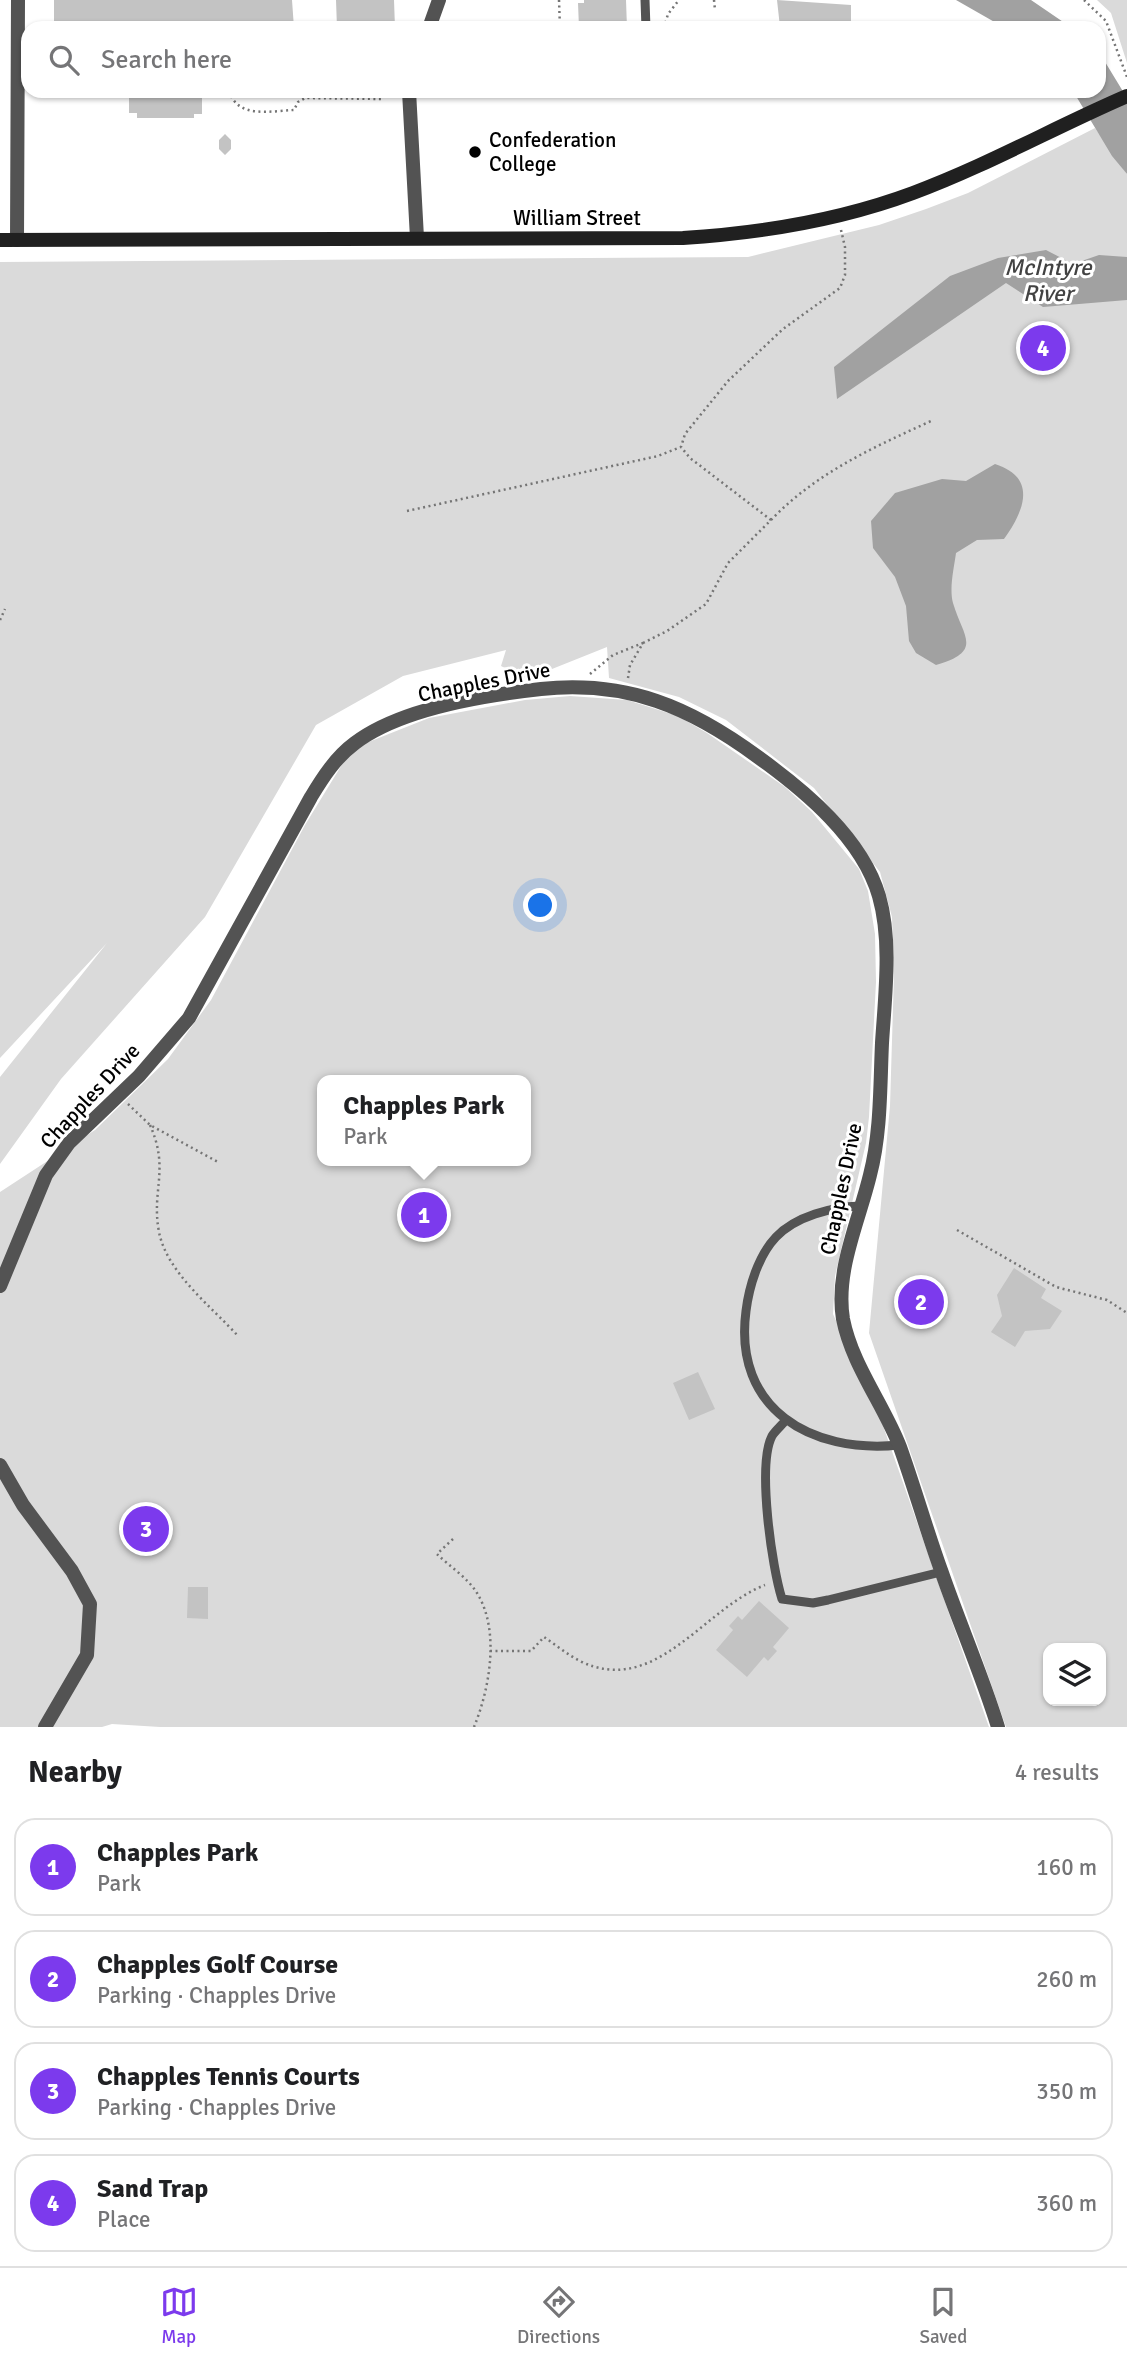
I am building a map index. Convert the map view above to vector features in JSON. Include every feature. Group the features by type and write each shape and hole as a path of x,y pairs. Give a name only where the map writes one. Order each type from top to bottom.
{"street":[{"path":"18,0 18,240"},
{"path":"432,21 439,0"},
{"name":"William Street","path":"0,240 683,238 769,231 838,216 924,189 1065,122 1127,96"},
{"path":"409,98 417,238"},
{"name":"Chapples Drive","path":"0,1286 46,1175 69,1143 158,1055 194,1010 311,797 334,763 353,744 399,721 444,708 539,690 581,688 627,692 656,699 700,719 776,770 813,801 849,842 870,873 883,918 884,1004 878,1125 870,1175 860,1206 841,1291 843,1317 848,1338 899,1445 941,1572 998,1727"},
{"path":"0,1465 23,1504 72,1572 90,1604 87,1656 45,1727"}],"lane":[{"path":"645,0 646,21"},
{"path":"860,1206 819,1213 776,1237 752,1283 745,1317 746,1366 759,1393 786,1420 842,1445 871,1448 899,1445"},
{"path":"786,1420 772,1436 766,1461 768,1519 782,1599 813,1603 941,1572"}],"path":[{"path":"559,0 560,21"},
{"path":"666,21 679,0"},
{"path":"714,0 715,10"},
{"path":"1084,0 1106,21 1127,76"},
{"path":"231,98 247,111 294,110 304,98"},
{"path":"344,98 383,98"},
{"path":"681,447 685,435 728,381 783,329 839,288 845,275 845,247 838,216"},
{"path":"581,688 599,665 667,631 706,604 728,563 788,502 840,464 930,421"},
{"path":"681,447 690,458 771,520"},
{"path":"407,511 646,458 681,447"},
{"path":"0,620 5,609"},
{"path":"627,692 630,664 643,642"},
{"path":"118,1095 150,1125 218,1162"},
{"path":"150,1125 160,1148 160,1234 174,1265 238,1336"},
{"path":"957,1230 1056,1287 1107,1300 1127,1313"},
{"path":"453,1539 437,1554 477,1591 490,1625 490,1651 474,1727"},
{"path":"490,1651 531,1651 544,1637 582,1662 615,1670 643,1666 677,1648 714,1615 740,1597 763,1585 778,1583"}],"shaded area":[{"path":"1097,0 1127,0 1127,63 1111,13"},
{"path":"1095,128 1127,174 1127,1727 1006,1727 869,1333 890,1106 894,975 892,917 880,872 814,788 726,720 679,697 609,678 607,647 527,679 501,666 506,650 403,676 316,725 205,917 61,1079 0,1164 0,1077 107,943 0,1058 0,262 748,257 879,225 968,193"},
{"path":"570,696 627,700 678,716 785,787 812,812 859,869 868,891 875,934 876,982 869,1117 866,1143 835,1276 833,1314 881,1420 989,1727 160,1727 112,1724 102,1727 0,1727 0,1192 95,1130 168,1059 211,1000 305,825 346,758 361,745 429,718 525,700"}],"water":[{"path":"956,0 1031,0 1062,21 993,21"},
{"path":"1106,64 1127,98 1127,174 1112,156 1077,98 1106,98"},
{"name":"McIntyre River","path":"1046,250 1073,264 1099,255 1127,257 1127,300 1043,307 1006,283 837,399 834,367 950,276 998,258"},
{"path":"995,464 1009,470 1022,486 1021,507 1004,539 977,540 956,553 952,597 965,634 965,648 951,660 936,665 916,653 909,641 906,606 895,577 873,548 871,521 895,493 942,479 966,481"}],"building":[{"path":"54,0 292,0 294,21 54,21"},
{"path":"336,0 394,0 395,21 337,21"},
{"path":"584,0 626,0 627,21 579,21 578,3 584,3"},
{"path":"777,0 851,5 851,21 779,21"},
{"path":"129,98 202,98 202,114 194,114 194,118 137,118 137,113 129,113"},
{"path":"225,134 231,140 231,149 225,155 219,149 219,140"},
{"path":"1014,1268 1046,1289 1041,1298 1062,1311 1050,1329 1025,1331 1015,1347 991,1332 1002,1316 997,1295"},
{"path":"698,1372 715,1409 689,1420 673,1383"},
{"path":"188,1587 208,1587 208,1619 187,1618"},
{"path":"759,1601 789,1628 773,1647 777,1651 768,1661 764,1657 747,1677 716,1650 733,1630 729,1626 738,1616 742,1620"}],"place":[{"name":"Confederation College","path":"475,152"},
{"name":"Sand Trap","path":"1043,348"},
{"name":"Chapples Park","path":"424,1215"},
{"name":"Chapples Golf Course","path":"921,1302"},
{"name":"Chapples Tennis Courts","path":"146,1529"}]}
